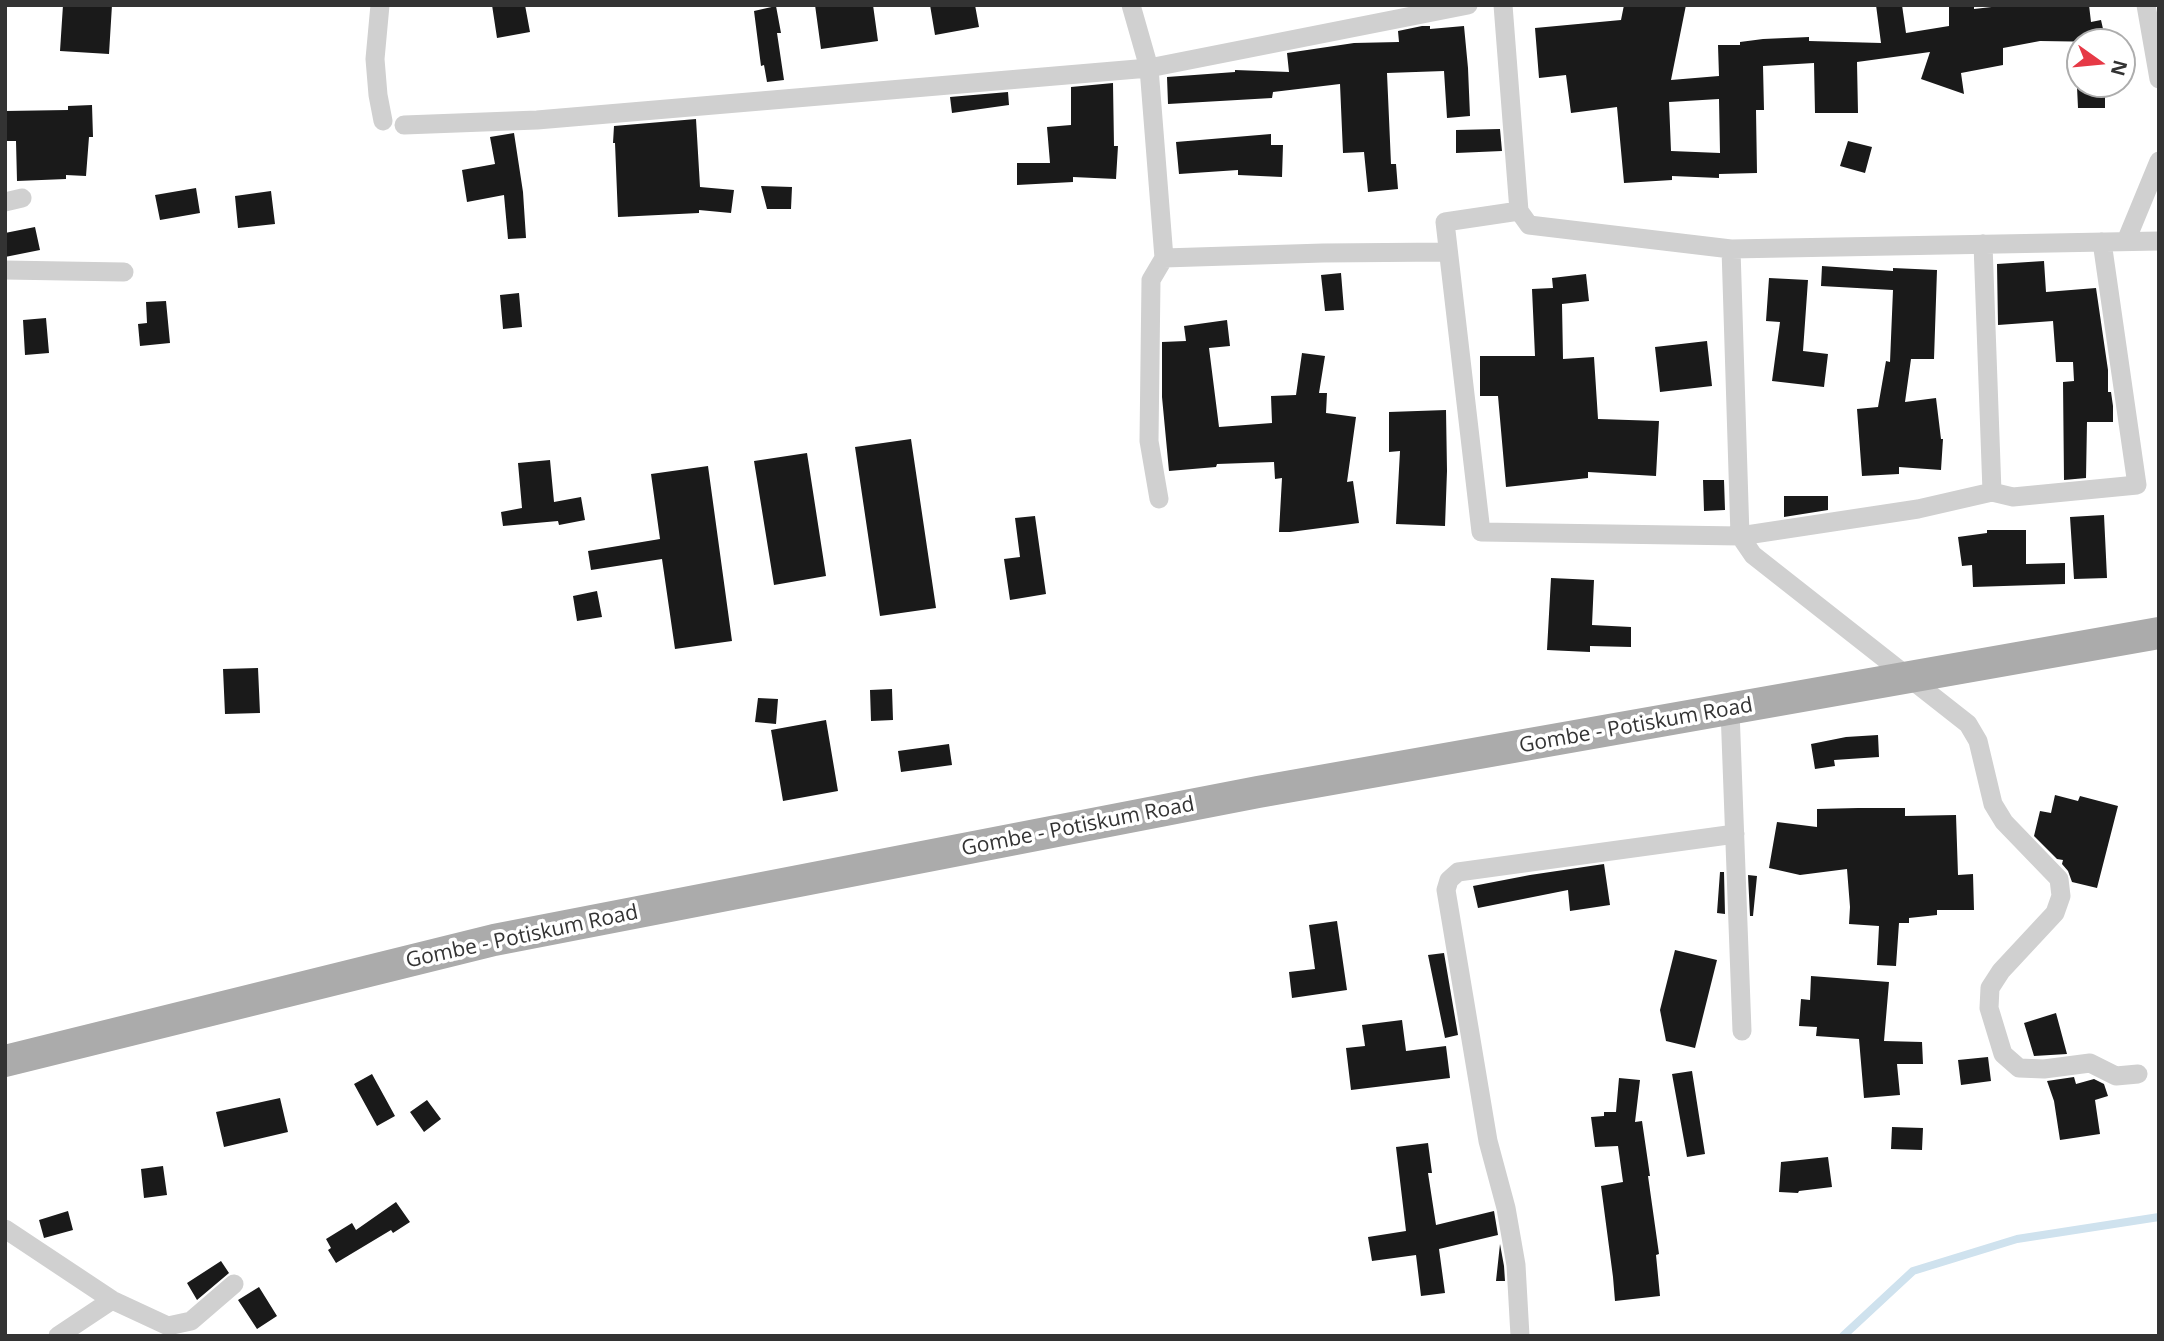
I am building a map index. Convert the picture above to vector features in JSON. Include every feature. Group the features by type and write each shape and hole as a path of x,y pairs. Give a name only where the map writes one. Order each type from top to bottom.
{"main road":[{"name":"Gombe - Potiskum Road","path":"5,1061 494,940 1258,792 2159,633"}],"street":[{"path":"380,5 376,59 383,121"},
{"path":"1130,5 1149,68 1164,258 1151,280 1149,441 1159,499"},
{"path":"404,125 537,120 1149,68 1468,5"},
{"path":"1503,5 1519,211 1530,225 1731,249 2159,240"},
{"path":"2146,5 2159,79"},
{"path":"2126,241 2159,161"},
{"path":"1519,211 1445,222 1481,532 1740,536 1918,509 1992,492 2013,498 2137,485 2102,242"},
{"path":"1983,244 1992,492"},
{"path":"1731,249 1740,536 1753,555 1968,724 1978,741 1993,804 2004,822 2059,879 2061,896 2055,914 2001,971 1990,989 1989,1008 2003,1054 2019,1068 2044,1069 2090,1063 2116,1076 2138,1074"},
{"path":"1164,258 1448,252"},
{"path":"5,270 124,272"},
{"path":"1730,710 1742,1031"},
{"path":"1520,1336 1516,1265 1506,1208 1488,1141 1446,890 1449,880 1458,872 1735,834"},
{"path":"5,1229 112,1300 168,1326 191,1321 234,1284"},
{"path":"58,1336 112,1300"}],"building":[{"path":"63,5 112,5 109,54 60,51"},
{"path":"492,5 525,5 530,32 497,38"},
{"path":"815,5 873,5 878,41 821,49"},
{"path":"930,5 975,5 979,27 935,35"},
{"path":"1624,5 1686,5 1671,80 1719,76 1718,45 1809,37 1809,41 1881,43 1876,5 1902,5 1906,33 1949,26 1949,5 1974,5 1974,9 2009,5 2089,5 2091,22 2101,20 2103,28 2066,28 2066,41 2040,41 2003,48 2003,65 1961,73 1964,94 1921,79 1930,52 1857,62 1858,113 1815,113 1814,63 1763,66 1764,110 1756,110 1757,173 1719,174 1719,178 1672,176 1672,180 1624,183 1617,107 1571,113 1566,75 1539,78 1535,28 1621,20","holes":["1719,99 1720,153 1671,151 1669,102"]},
{"path":"776,6 784,80 767,82 764,65 761,66 754,11"},
{"path":"1430,26 1430,29 1464,26 1470,116 1447,118 1444,71 1387,73 1391,164 1396,164 1398,189 1368,192 1364,152 1343,153 1340,84 1273,92 1272,98 1168,104 1167,77 1235,70 1289,72 1287,53 1354,43 1399,42 1398,31"},
{"path":"1113,83 1114,146 1118,146 1116,179 1073,177 1073,182 1017,185 1017,163 1050,163 1047,127 1071,125 1071,87"},
{"path":"1008,92 1009,105 952,113 950,97"},
{"path":"2078,98 2105,98 2105,108 2078,108"},
{"path":"92,105 93,137 89,137 86,176 66,175 66,179 17,181 16,141 5,141 5,111 68,110 68,106"},
{"path":"696,119 700,187 734,190 731,213 699,210 699,213 618,217 614,126"},
{"path":"1500,129 1502,151 1456,153 1456,130"},
{"path":"514,133 523,192 526,238 508,239 504,195 467,202 462,170 495,164 490,137"},
{"path":"1271,134 1271,145 1283,145 1282,177 1238,175 1238,170 1179,174 1176,142"},
{"path":"1848,141 1872,147 1865,173 1840,166"},
{"path":"761,186 792,187 791,209 767,209"},
{"path":"196,188 200,213 160,220 155,195"},
{"path":"271,191 275,224 238,228 235,196"},
{"path":"35,227 40,250 5,257 5,233"},
{"path":"2044,261 2046,292 2096,288 2113,422 2087,422 2086,478 2064,480 2063,382 2074,381 2073,362 2056,362 2053,321 1998,325 1997,264"},
{"path":"1822,266 1893,271 1893,268 1937,270 1934,359 1911,359 1905,402 1936,398 1943,439 1941,470 1899,467 1899,474 1862,476 1857,409 1878,407 1886,361 1890,362 1893,290 1821,286"},
{"path":"1341,273 1344,310 1325,311 1321,275"},
{"path":"1586,274 1589,301 1562,304 1563,359 1594,357 1598,419 1659,421 1656,476 1588,472 1588,478 1506,487 1498,396 1480,396 1480,356 1535,356 1532,289 1553,288 1552,278"},
{"path":"1769,278 1808,280 1803,351 1828,354 1824,387 1772,381 1780,322 1766,321"},
{"path":"519,293 522,327 503,329 500,295"},
{"path":"166,301 170,343 140,346 138,324 147,323 146,302"},
{"path":"46,318 49,353 25,355 23,320"},
{"path":"1227,320 1230,346 1209,348 1219,427 1272,423 1271,396 1296,395 1302,353 1325,356 1319,393 1327,393 1326,413 1356,417 1347,482 1353,481 1359,523 1279,532 1282,478 1275,479 1274,462 1217,464 1216,467 1169,471 1162,397 1162,342 1186,341 1184,326"},
{"path":"1707,341 1712,386 1660,392 1655,347"},
{"path":"1446,410 1445,526 1396,524 1400,451 1389,452 1389,412"},
{"path":"911,439 936,608 880,616 855,447"},
{"path":"807,453 826,576 774,585 754,461"},
{"path":"550,460 554,502 581,497 585,520 559,525 558,521 503,526 501,512 522,508 518,463"},
{"path":"708,466 732,641 675,649 662,559 591,570 588,551 660,539 651,474"},
{"path":"1703,480 1724,480 1725,510 1704,511"},
{"path":"1784,496 1828,496 1828,510 1784,517"},
{"path":"2104,515 2107,578 2074,579 2070,517"},
{"path":"1035,516 1046,594 1010,600 1004,559 1020,557 1015,518"},
{"path":"1987,530 2026,530 2026,564 2065,563 2065,584 1973,587 1972,565 1962,566 1958,537 1987,533"},
{"path":"1551,578 1594,580 1592,625 1631,627 1631,647 1590,646 1590,652 1547,650"},
{"path":"597,591 602,617 577,621 573,596"},
{"path":"258,668 260,713 225,714 223,669"},
{"path":"892,689 893,720 871,721 870,690"},
{"path":"758,698 778,699 776,724 755,722"},
{"path":"826,720 838,791 783,801 771,730"},
{"path":"1878,735 1879,757 1834,760 1835,766 1815,769 1811,744 1846,737"},
{"path":"949,744 952,765 901,772 898,751"},
{"path":"2055,795 2078,801 2080,796 2118,806 2097,888 2072,882 2062,864 2063,860 2057,859 2034,836 2040,811 2051,813"},
{"path":"1905,808 1905,816 1956,815 1958,875 1973,874 1974,910 1937,910 1937,915 1909,918 1909,923 1899,923 1896,966 1877,965 1879,926 1849,924 1847,869 1800,875 1769,868 1777,822 1817,827 1817,809"},
{"path":"1604,864 1610,905 1570,911 1568,890 1478,908 1473,886"},
{"path":"1720,872 1724,872 1725,914 1717,913"},
{"path":"1748,875 1757,876 1753,916 1750,916"},
{"path":"1337,921 1347,990 1292,998 1289,972 1315,969 1309,925"},
{"path":"1675,950 1717,960 1695,1048 1666,1041 1660,1010"},
{"path":"1444,953 1458,1035 1445,1038 1428,955"},
{"path":"1811,976 1889,982 1884,1041 1922,1042 1923,1064 1897,1064 1900,1095 1864,1098 1859,1039 1816,1036 1817,1027 1799,1026 1801,999 1810,1000"},
{"path":"2056,1013 2067,1054 2034,1056 2024,1023"},
{"path":"1402,1020 1406,1051 1446,1046 1450,1078 1351,1090 1346,1048 1365,1046 1362,1025"},
{"path":"1988,1057 1991,1081 1961,1085 1958,1060"},
{"path":"1692,1071 1705,1154 1687,1157 1672,1074"},
{"path":"372,1074 395,1116 377,1126 354,1084"},
{"path":"2074,1077 2076,1084 2094,1079 2104,1084 2108,1096 2095,1100 2100,1134 2060,1140 2054,1101 2047,1081"},
{"path":"1619,1078 1640,1080 1635,1122 1642,1121 1650,1176 1659,1254 1656,1255 1660,1296 1615,1301 1601,1186 1623,1182 1618,1146 1595,1147 1591,1117 1604,1116 1604,1112 1616,1112"},
{"path":"280,1098 288,1132 224,1147 216,1112"},
{"path":"427,1100 441,1119 424,1132 410,1112"},
{"path":"1892,1127 1923,1128 1922,1150 1891,1149"},
{"path":"1428,1143 1432,1173 1428,1173 1436,1225 1494,1211 1498,1235 1439,1249 1445,1293 1421,1296 1416,1255 1372,1261 1368,1237 1406,1231 1396,1147"},
{"path":"1828,1157 1832,1187 1798,1193 1779,1192 1781,1162"},
{"path":"163,1166 167,1195 144,1198 141,1169"},
{"path":"396,1202 410,1222 393,1233 391,1230 336,1263 328,1250 331,1248 326,1239 352,1223 356,1230"},
{"path":"68,1211 73,1230 44,1238 39,1220"},
{"path":"1500,1244 1504,1266 1505,1281 1496,1281"},
{"path":"221,1261 229,1273 197,1300 187,1283"},
{"path":"259,1287 277,1316 257,1329 238,1300"}],"waterway":[{"path":"1843,1336 1913,1271 2017,1239 2159,1217"}]}
